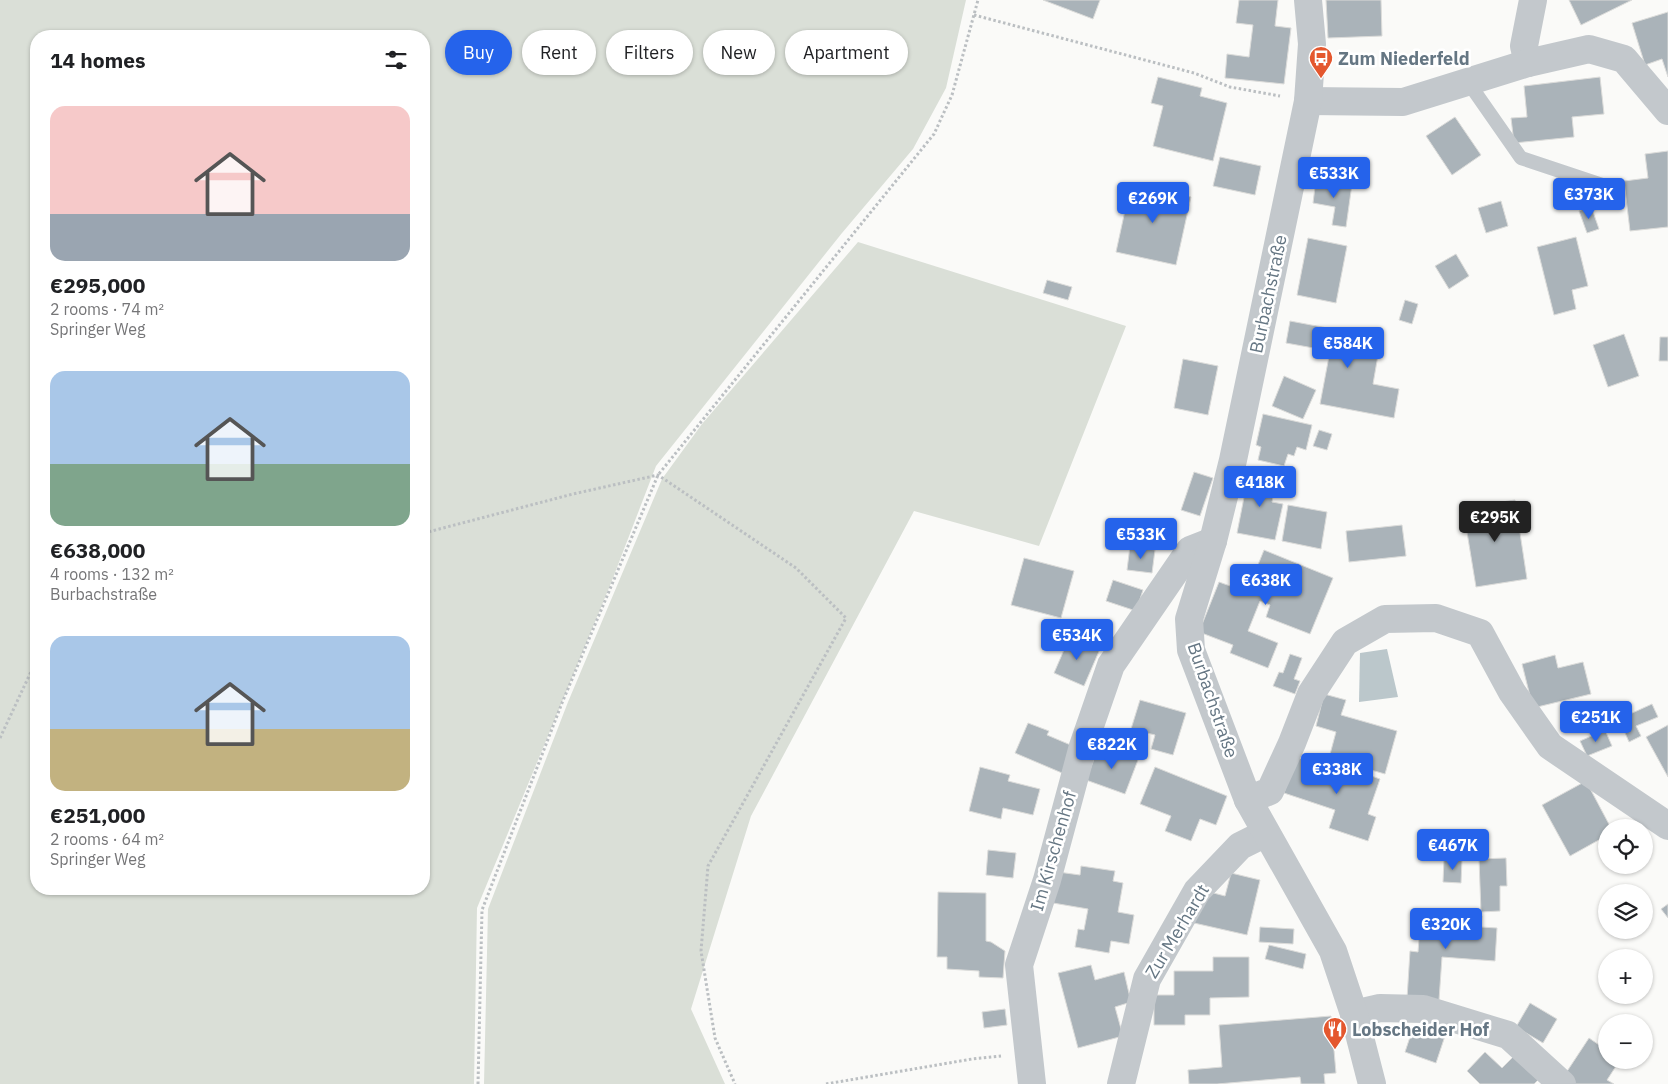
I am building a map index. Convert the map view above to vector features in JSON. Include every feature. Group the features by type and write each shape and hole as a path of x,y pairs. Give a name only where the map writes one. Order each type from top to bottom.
{"street":[{"name":"Burbachstraße","path":"1308,0 1312,44 1308,101 1238,441 1213,541 1189,619 1192,650 1248,800 1333,951 1354,1014 1372,1084"},
{"path":"1528,63 1524,46 1533,0"},
{"path":"1308,101 1403,102 1528,63 1589,49 1624,59 1668,111"},
{"name":"Im Kirschenhof","path":"1032,1084 1019,965 1046,880 1083,746 1111,665 1190,550 1213,541"},
{"path":"1248,800 1270,791 1292,743 1310,694 1345,642 1385,619 1436,618 1480,632 1512,692 1550,746 1668,826"},
{"name":"Zur Merhardt","path":"1121,1084 1146,979 1197,891 1240,846 1266,832"},
{"path":"1354,1014 1380,1008 1423,1010 1508,1035 1562,1084"}],"lane":[{"path":"1468,82 1521,158 1608,187"}],"path":[{"path":"478,1084 482,910 562,703 658,474 934,134 952,95 978,0"},
{"path":"974,15 1194,73 1230,87 1308,101"},
{"path":"430,531 658,474 796,568 846,618 708,866 701,951 715,1038 735,1084"},
{"path":"0,738 30,674"},
{"path":"826,1084 972,1059 1028,1053"}],"shaded area":[{"path":"0,0 966,0 946,88 913,149 842,233 656,466 611,583 477,908 474,1084 0,1084"},
{"path":"858,242 1126,326 1039,546 914,511 751,816 691,1009 725,1084 484,1084 488,909 568,702 662,479 702,424"},
{"path":"1387,649 1398,697 1359,702 1360,653"}],"building":[{"path":"1043,0 1100,0 1093,19"},
{"path":"1239,0 1278,0 1275,26 1291,28 1284,84 1225,78 1227,54 1249,57 1253,25 1236,23"},
{"path":"1326,0 1381,0 1382,36 1328,38"},
{"path":"1569,0 1632,0 1581,25"},
{"path":"1668,12 1668,77 1662,59 1645,65 1632,23"},
{"path":"1158,77 1202,88 1200,96 1227,103 1213,161 1153,146 1163,106 1151,103"},
{"path":"1600,77 1604,114 1572,117 1574,137 1514,143 1511,118 1527,117 1524,86"},
{"path":"1455,117 1481,155 1452,175 1426,136"},
{"path":"1668,151 1668,227 1630,231 1624,181 1648,178 1645,154"},
{"path":"1220,157 1261,166 1255,195 1213,186"},
{"path":"1316,179 1352,184 1346,227 1332,225 1335,207 1313,203"},
{"path":"1131,183 1191,197 1176,265 1116,252"},
{"path":"1501,201 1508,226 1486,233 1478,208"},
{"path":"1591,206 1599,229 1587,233 1579,211"},
{"path":"1576,237 1588,286 1572,290 1576,309 1554,315 1537,247"},
{"path":"1308,238 1347,246 1336,303 1297,295"},
{"path":"1456,254 1469,276 1449,289 1435,266"},
{"path":"1047,280 1072,287 1068,300 1043,293"},
{"path":"1405,300 1418,304 1412,324 1399,320"},
{"path":"1290,321 1381,338 1373,384 1399,389 1394,418 1320,404 1330,351 1286,343"},
{"path":"1624,334 1639,376 1608,387 1593,345"},
{"path":"1660,337 1668,337 1668,361 1659,361"},
{"path":"1183,359 1218,366 1208,415 1174,408"},
{"path":"1284,376 1316,390 1303,419 1272,406"},
{"path":"1263,414 1312,425 1306,450 1297,447 1294,456 1288,454 1284,466 1258,460 1261,447 1256,445"},
{"path":"1319,430 1332,434 1327,450 1313,446"},
{"path":"1194,472 1213,478 1200,516 1181,510"},
{"path":"1249,472 1277,477 1272,502 1283,504 1275,540 1237,533"},
{"path":"1515,500 1527,579 1476,587 1463,508"},
{"path":"1288,505 1327,512 1321,549 1282,541"},
{"path":"1402,525 1406,556 1349,562 1346,531"},
{"path":"1130,546 1155,550 1152,573 1127,570"},
{"path":"1264,550 1333,578 1310,634 1266,617 1270,605 1260,601 1248,631 1278,643 1268,668 1230,653 1233,645 1199,632 1219,582 1247,592"},
{"path":"1024,558 1074,571 1061,618 1011,605"},
{"path":"1113,580 1143,590 1136,611 1106,601"},
{"path":"1070,636 1100,649 1084,686 1054,673"},
{"path":"1290,654 1302,658 1294,679 1300,681 1295,694 1273,686 1279,672 1283,673"},
{"path":"1555,655 1558,668 1583,662 1591,694 1533,708 1522,664"},
{"path":"1324,694 1346,700 1341,715 1397,731 1385,774 1329,758 1336,732 1316,726"},
{"path":"1140,700 1186,713 1173,755 1151,749 1155,735 1131,729"},
{"path":"1652,704 1658,717 1636,726 1641,736 1629,742 1619,719"},
{"path":"1028,723 1049,731 1047,735 1073,746 1062,773 1015,753"},
{"path":"1668,725 1668,777 1646,737"},
{"path":"1605,730 1612,746 1587,756 1580,741"},
{"path":"1099,746 1138,760 1125,794 1086,780"},
{"path":"1296,757 1347,774 1349,768 1380,779 1368,814 1376,817 1368,841 1329,828 1335,810 1284,793"},
{"path":"980,767 1010,775 1008,781 1040,789 1033,815 1003,808 1001,819 969,811"},
{"path":"1155,767 1227,796 1216,825 1200,819 1191,841 1165,831 1171,816 1140,804"},
{"path":"1586,781 1606,819 1598,819 1598,840 1570,856 1542,805"},
{"path":"988,850 1016,853 1013,878 986,875"},
{"path":"1506,858 1507,886 1500,886 1500,911 1481,912 1479,859"},
{"path":"1444,859 1462,860 1461,883 1443,882"},
{"path":"1081,866 1115,871 1113,881 1123,883 1118,912 1134,915 1129,944 1111,941 1109,953 1075,947 1078,929 1084,930 1088,909 1053,903 1058,872 1080,875"},
{"path":"1231,873 1260,880 1247,935 1194,923 1202,890 1225,896"},
{"path":"938,892 986,893 986,941 1005,951 1003,978 979,977 979,971 947,969 947,957 937,957"},
{"path":"1668,904 1668,918 1661,909"},
{"path":"1421,912 1482,916 1481,927 1497,928 1495,961 1442,957 1439,1000 1407,999 1410,951 1418,952"},
{"path":"1260,927 1294,929 1293,944 1259,942"},
{"path":"1269,945 1306,954 1303,969 1265,959"},
{"path":"1213,957 1249,957 1249,997 1210,998 1210,1015 1185,1015 1185,1025 1154,1025 1154,995 1174,995 1174,971 1213,971"},
{"path":"1091,965 1095,980 1124,972 1131,1002 1115,1007 1123,1036 1078,1048 1058,973"},
{"path":"1530,1003 1557,1019 1543,1043 1516,1027"},
{"path":"1005,1009 1007,1025 984,1028 982,1012"},
{"path":"1331,1016 1336,1073 1324,1074 1325,1084 1301,1084 1300,1077 1217,1084 1189,1084 1188,1070 1222,1067 1219,1025"},
{"path":"1414,1025 1445,1036 1436,1063 1405,1052"},
{"path":"1589,1038 1598,1044 1598,1069 1614,1069 1607,1080 1614,1084 1569,1084 1562,1079"},
{"path":"1485,1052 1502,1068 1514,1056 1538,1080 1534,1084 1480,1084 1467,1071"}],"place":[{"name":"Zum Niederfeld","path":"1321,79"},
{"name":"Lobscheider Hof","path":"1335,1050"}]}
